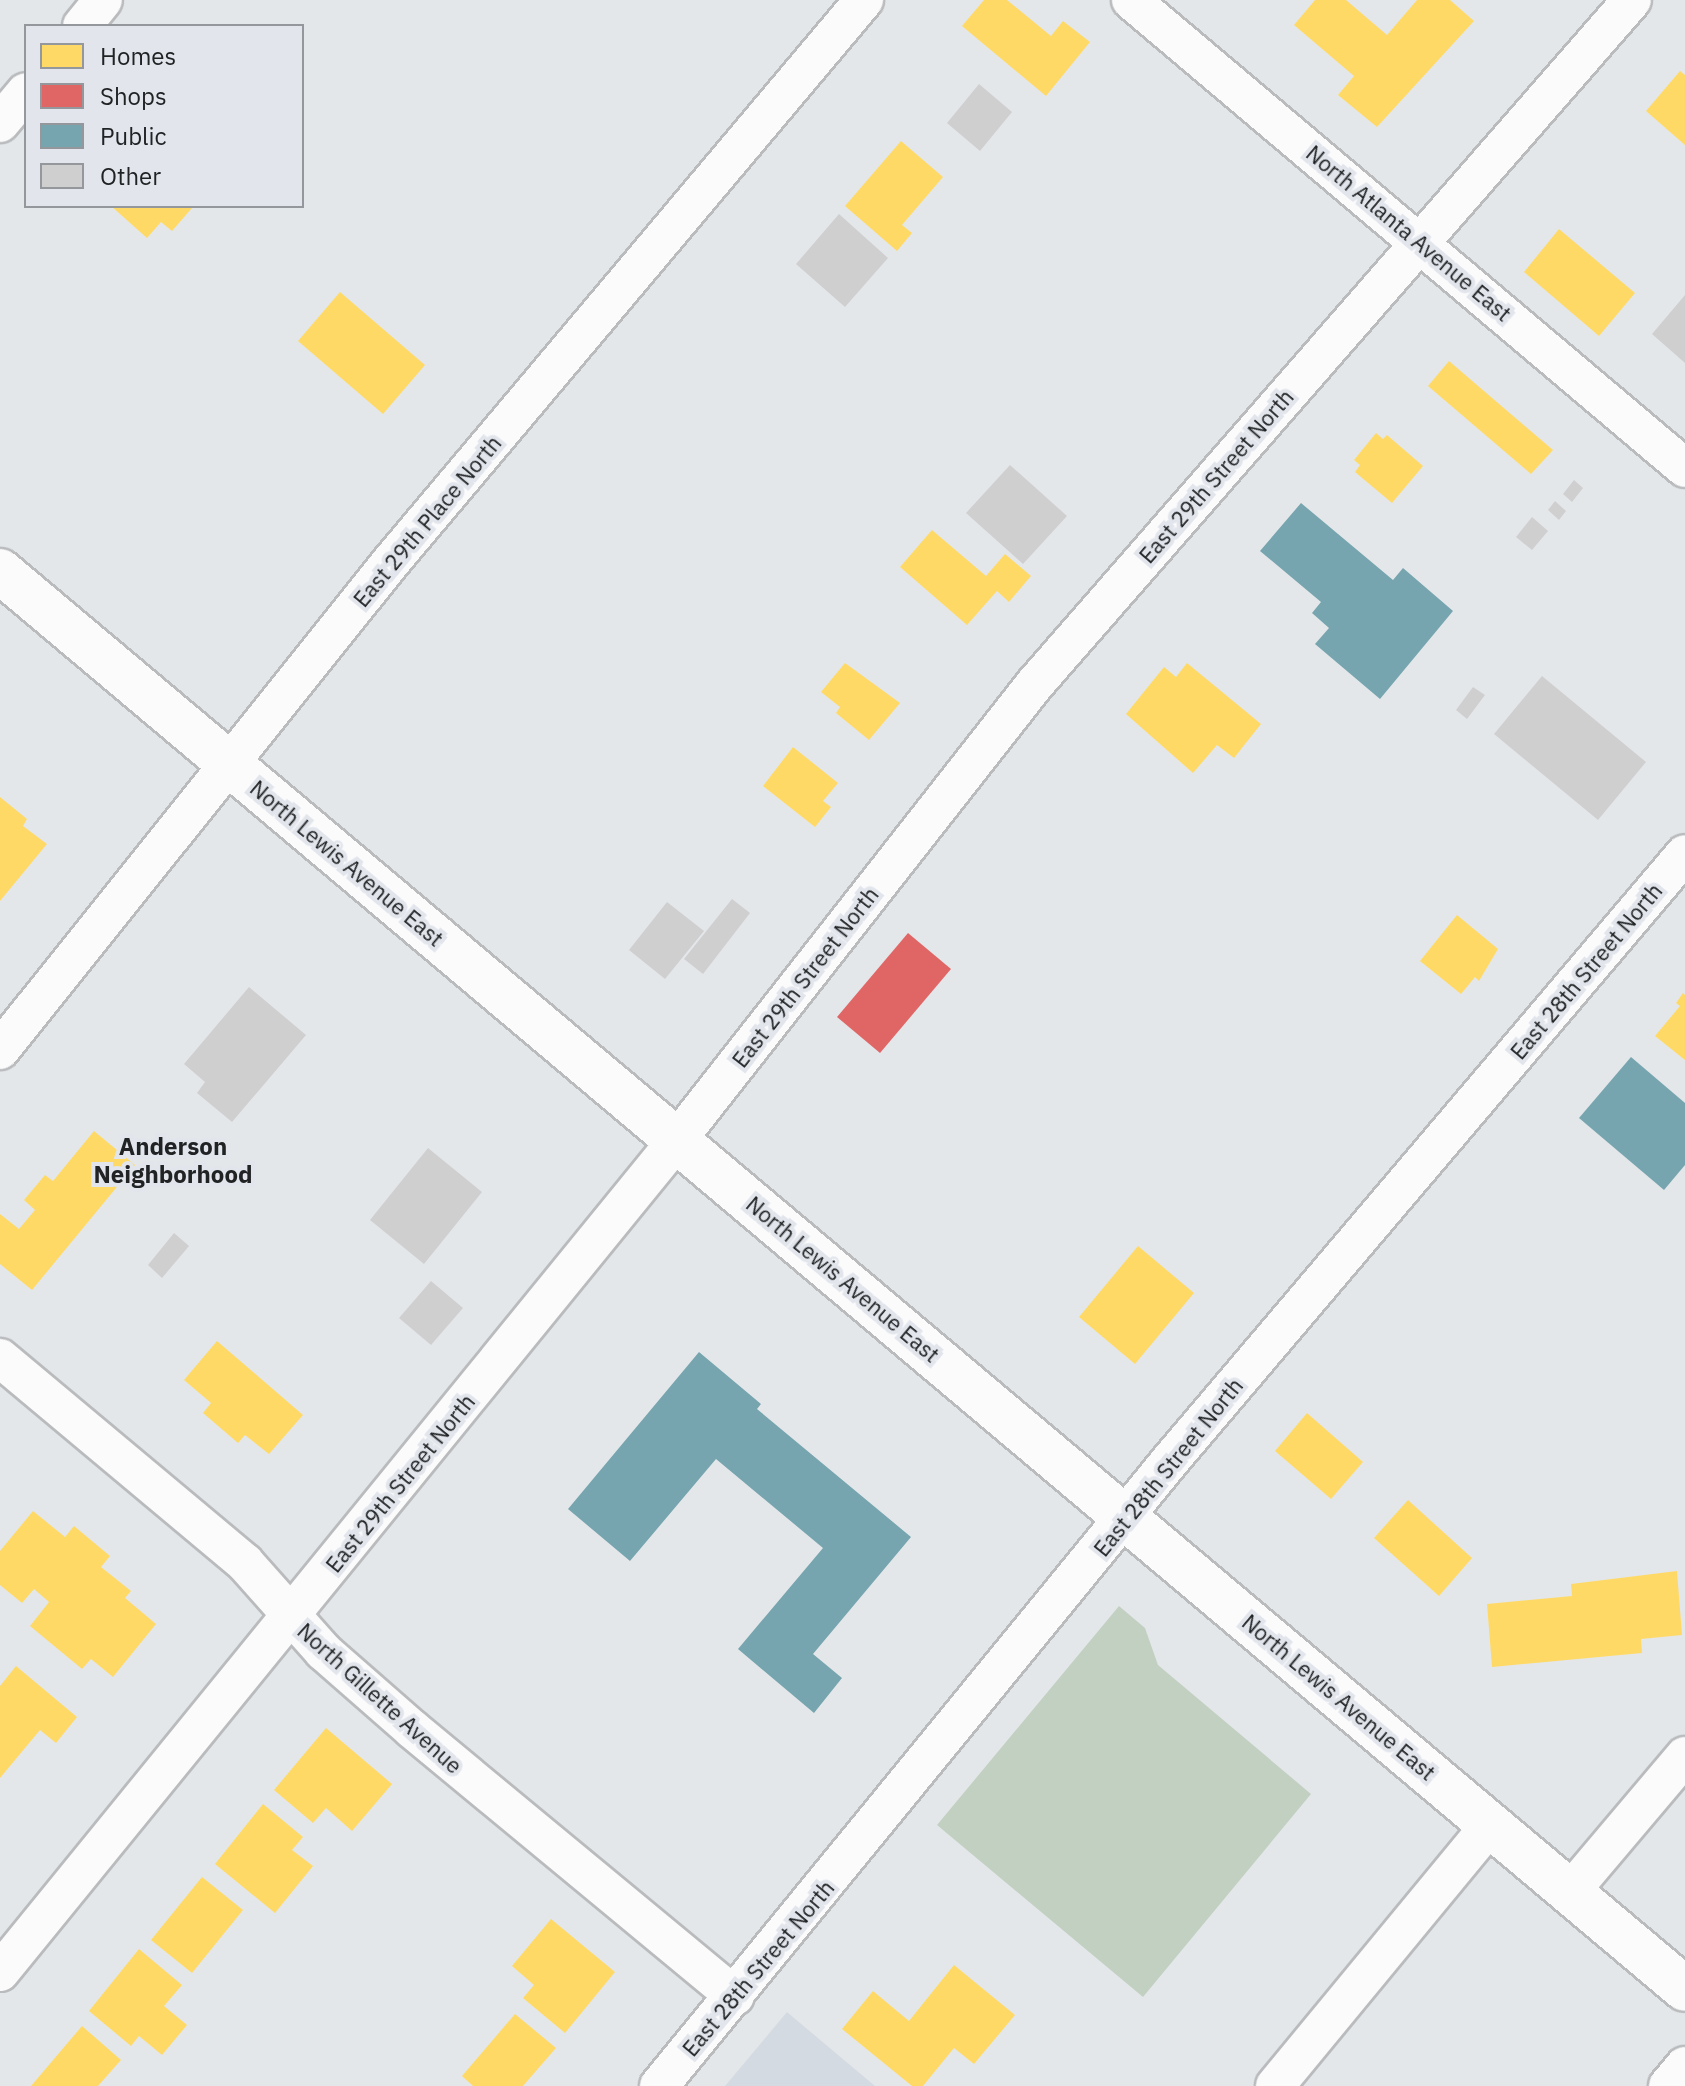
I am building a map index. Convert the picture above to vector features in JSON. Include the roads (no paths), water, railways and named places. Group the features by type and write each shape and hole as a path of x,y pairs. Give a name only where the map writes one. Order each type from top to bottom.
{"main road":[{"name":"North Lewis Avenue East","path":"0,571 1685,1989"}],"street":[{"path":"84,24 103,0"},
{"name":"East 29th Place North","path":"0,1050 390,563 864,0"},
{"name":"North Atlanta Avenue East","path":"1131,0 1422,242 1685,468"},
{"name":"East 29th Street North","path":"0,1972 677,1140 1034,685 1632,0"},
{"path":"0,123 24,94"},
{"name":"East 28th Street North","path":"659,2086 1126,1516 1685,854"},
{"name":"North Gillette Avenue","path":"0,1358 245,1563 277,1593 291,1618 446,1759 735,1996"},
{"path":"1570,1892 1685,1756"},
{"path":"1275,2086 1490,1825"},
{"path":"1668,2086 1685,2066"}],"district":[{"name":"Anderson Neighborhood","path":"173,1161"}]}
